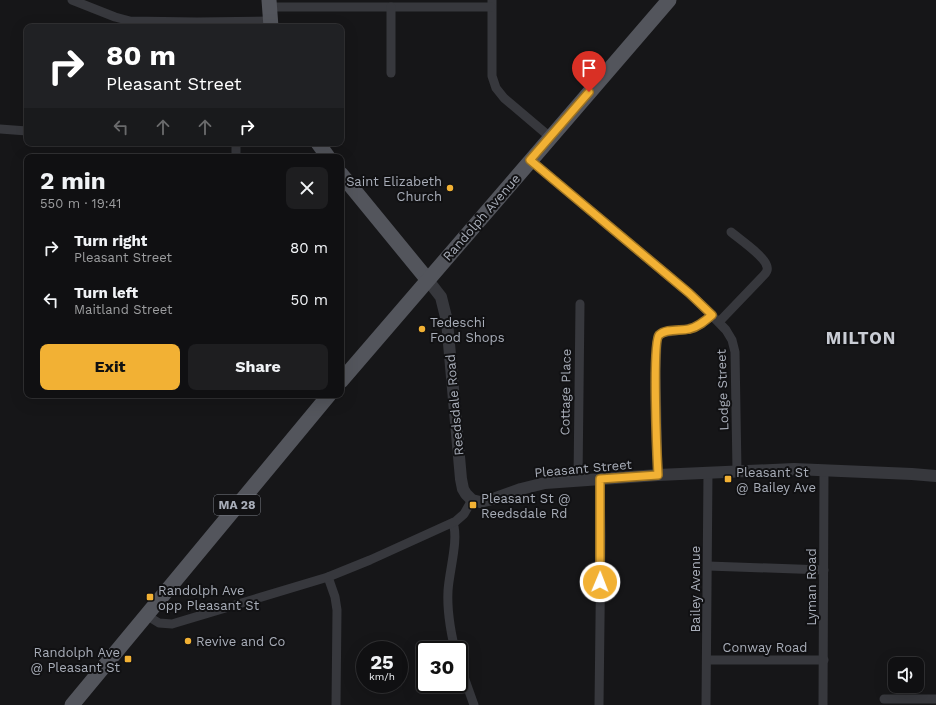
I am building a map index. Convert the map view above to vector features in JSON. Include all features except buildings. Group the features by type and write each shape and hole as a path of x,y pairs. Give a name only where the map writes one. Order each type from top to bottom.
{"main road":[{"name":"Randolph Avenue","path":"344,376 669,0"},
{"name":"Reedsdale Road","path":"344,178 427,279"},
{"name":"MA 28","path":"72,705 327,398"}],"street":[{"path":"72,0 114,17 130,20 197,22 270,14 492,3 491,68 493,82 499,93 504,98 550,137"},
{"path":"391,7 391,73"},
{"path":"0,129 24,131"},
{"name":"Lodge Street","path":"530,160 689,293 719,322 730,335 735,352 737,471"},
{"path":"719,322 767,270 767,265 762,259 731,232"},
{"name":"Reedsdale Road","path":"427,279 439,293 444,305 461,479 464,492 472,500"},
{"name":"Cottage Place","path":"578,480 580,304"},
{"path":"658,475 656,378 657,340 662,333 694,328 703,323 712,315"},
{"name":"Pleasant Street","path":"472,500 483,501 521,488 539,484 578,480 708,472 824,470 936,476"},
{"name":"Lyman Road","path":"823,705 824,470"},
{"name":"Bailey Avenue","path":"706,705 708,472"},
{"path":"599,705 601,536 600,479"},
{"path":"146,615 159,623 172,624 328,577 370,560 453,522 464,514 472,500"},
{"path":"453,522 455,534 448,598 453,641"},
{"path":"708,566 824,570"},
{"path":"328,577 335,598 337,610 336,705"},
{"name":"Conway Road","path":"707,660 824,660"},
{"path":"468,688 474,705"},
{"path":"884,699 936,699"}],"place":[{"name":"Saint Elizabeth Church","path":"450,188"},
{"name":"Tedeschi Food Shops","path":"422,329"},
{"name":"Pleasant St @ Bailey Ave","path":"728,479"},
{"name":"Pleasant St @ Reedsdale Rd","path":"473,505"},
{"name":"Randolph Ave opp Pleasant St","path":"150,597"},
{"name":"Revive and Co","path":"188,641"},
{"name":"Randolph Ave @ Pleasant St","path":"128,659"}],"district":[{"name":"MILTON","path":"861,338"}],"route":[{"path":"589,92 530,160 689,293 712,315 703,323 694,328 668,331 660,334 658,337 656,343 656,371 658,475 600,479 600,582"}]}
